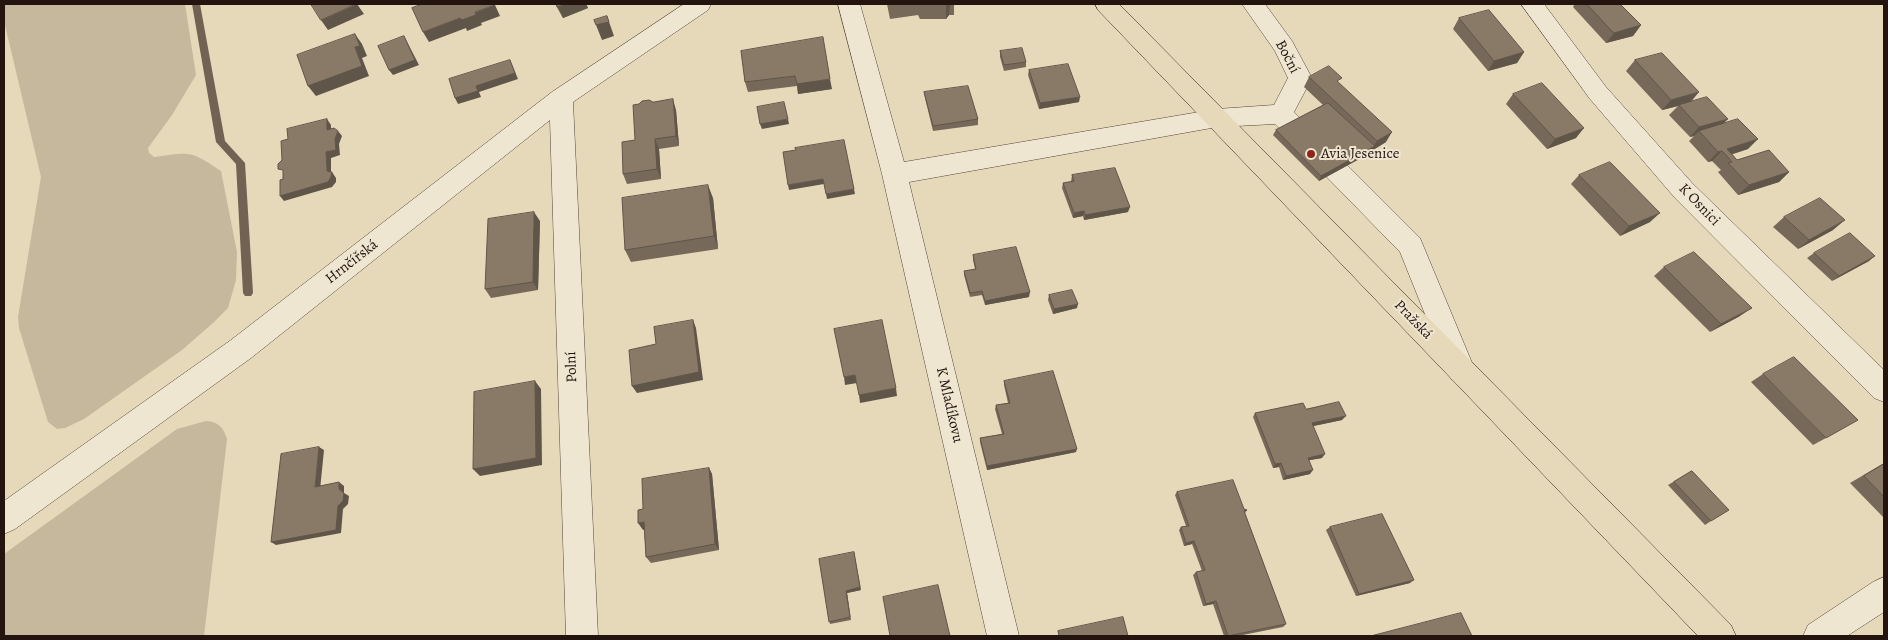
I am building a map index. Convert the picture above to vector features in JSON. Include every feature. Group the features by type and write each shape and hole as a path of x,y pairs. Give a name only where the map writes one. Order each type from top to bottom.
{"main road":[{"name":"Pražská","path":"1106,4 1720,636"}],"street":[{"name":"Hrnčířská","path":"4,519 241,349 561,98 700,4"},
{"name":"K Mladíkovu","path":"850,4 895,174 1003,636"},
{"name":"Boční","path":"1253,4 1284,47 1300,78 1281,114"},
{"name":"K Osnici","path":"1532,4 1598,92 1684,191 1884,389"},
{"name":"Polní","path":"561,98 582,636"},
{"path":"895,174 1218,118 1281,114 1411,246 1461,370"},
{"path":"1819,636 1884,593"}],"shaded area":[{"path":"4,4 185,4 196,75 172,115 148,148 149,153 154,157 189,154 203,159 221,171 237,252 236,280 228,308 182,350 84,419 65,428 57,429 48,422 19,328 18,317 41,177 4,21"},
{"path":"206,421 220,426 227,439 204,636 4,636 4,554 177,429"}],"building":[{"path":"311,4 356,4 321,20"},
{"path":"423,4 495,5 475,12 476,15 462,20 460,18 423,32 412,8"},
{"path":"556,4 567,4 558,7"},
{"path":"1587,4 1620,4 1641,25 1614,33"},
{"path":"1489,10 1524,52 1494,61 1459,18"},
{"path":"607,16 609,22 596,25 594,20"},
{"path":"355,34 360,46 355,47 362,66 308,86 297,55"},
{"path":"404,36 415,60 389,70 378,46"},
{"path":"823,37 830,79 797,84 795,76 745,82 741,51"},
{"path":"1022,48 1026,62 1004,65 1000,51"},
{"path":"1662,53 1699,92 1671,100 1635,60"},
{"path":"510,60 515,73 476,86 478,91 455,98 449,79"},
{"path":"1068,64 1080,97 1040,103 1029,70"},
{"path":"1329,66 1342,78 1337,81 1392,132 1377,141 1309,77"},
{"path":"1542,83 1584,128 1555,139 1513,94"},
{"path":"968,86 978,119 933,126 924,92"},
{"path":"1707,97 1728,119 1699,127 1679,105"},
{"path":"673,99 676,136 655,139 657,169 623,174 622,142 635,140 633,105 639,104 642,101 649,100 653,102"},
{"path":"784,102 788,119 760,124 757,107"},
{"path":"1328,103 1375,146 1321,176 1276,130"},
{"path":"327,119 327,130 334,128 338,131 335,139 336,150 326,152 327,171 332,172 328,182 280,196 280,180 283,179 283,170 278,169 278,164 282,160 281,141 288,139 287,129"},
{"path":"1738,119 1758,139 1727,149 1737,160 1769,150 1789,172 1749,185 1728,163 1732,162 1727,156 1722,151 1718,152 1699,131"},
{"path":"844,140 854,189 826,194 823,179 788,185 783,152 796,150 795,148"},
{"path":"1610,162 1660,213 1629,226 1579,175"},
{"path":"1115,168 1130,207 1085,215 1084,211 1074,213 1063,183 1074,181 1072,175"},
{"path":"708,185 714,236 625,250 622,198"},
{"path":"1820,198 1845,220 1809,240 1784,217"},
{"path":"534,212 533,282 485,289 488,219"},
{"path":"1850,233 1875,256 1839,276 1814,253"},
{"path":"1016,247 1030,292 985,301 982,291 970,293 964,271 976,269 973,255"},
{"path":"1694,252 1752,308 1721,324 1664,267"},
{"path":"1072,290 1078,304 1054,309 1049,295"},
{"path":"693,320 699,372 632,386 629,350 656,344 654,327"},
{"path":"882,320 896,388 859,395 855,375 844,377 834,329"},
{"path":"1794,357 1858,420 1826,438 1763,374"},
{"path":"1053,371 1077,449 987,466 980,438 1004,434 996,405 1010,403 1004,381"},
{"path":"535,381 536,458 473,469 474,392"},
{"path":"1339,402 1346,416 1312,423 1325,454 1308,458 1313,470 1286,476 1281,463 1275,464 1255,413 1303,403 1306,409"},
{"path":"319,447 315,487 339,482 339,489 344,493 343,501 338,506 336,530 271,542 281,454"},
{"path":"1884,464 1884,497 1864,476"},
{"path":"709,468 715,544 646,557 644,522 638,523 638,510 643,509 642,479"},
{"path":"1692,471 1729,510 1711,521 1674,482"},
{"path":"1233,480 1244,509 1247,510 1244,511 1286,624 1228,636 1216,601 1206,604 1196,572 1205,570 1194,541 1186,543 1181,527 1189,526 1177,492"},
{"path":"1382,514 1414,580 1359,594 1330,527"},
{"path":"854,552 860,587 846,591 850,617 829,622 819,559"},
{"path":"938,585 950,636 890,636 883,597"},
{"path":"1461,613 1472,636 1371,636"},
{"path":"1123,617 1128,636 1059,636 1058,631"}],"waterway":[{"path":"196,4 221,142 240,163 248,293"}],"place":[{"name":"Avia Jesenice","path":"1311,154"}]}
